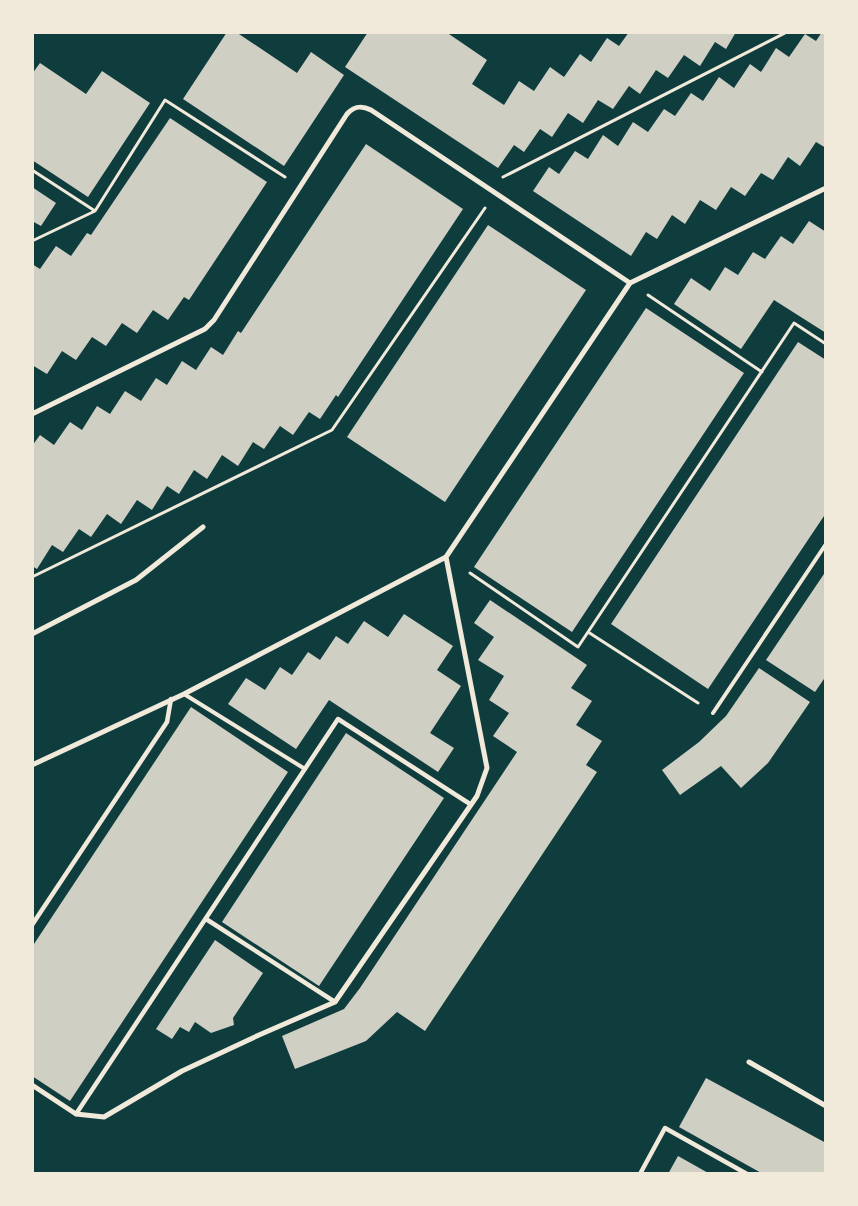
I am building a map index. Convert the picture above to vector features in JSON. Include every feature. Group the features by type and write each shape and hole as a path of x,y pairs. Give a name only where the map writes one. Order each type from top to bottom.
{"street":[{"path":"32,414 205,329 214,320 352,108 365,107 371,110 630,283"},
{"path":"32,766 184,694 446,557 630,283 826,188"},
{"path":"32,634 136,580 203,526"},
{"path":"32,1086 76,1114 104,1117 182,1071 335,1002 477,796 487,768 446,557"},
{"path":"32,925 167,722 171,699"},
{"path":"76,1114 338,719 470,804"},
{"path":"206,919 335,1002"},
{"path":"749,1062 826,1106"},
{"path":"640,1174 665,1128 747,1174"}],"lane":[{"path":"713,713 826,544"},
{"path":"184,694 305,770"}],"path":[{"path":"485,186 787,32"},
{"path":"32,241 95,211 165,100 300,187"},
{"path":"32,170 95,211"},
{"path":"32,577 332,430 495,193"},
{"path":"630,283 762,372"},
{"path":"446,557 578,647 794,323 826,344"},
{"path":"588,632 713,713"}],"building":[{"path":"227,32 236,32 297,73 311,52 344,75 284,166 183,99"},
{"path":"368,32 446,32 487,60 472,84 504,105 519,81 534,91 550,67 564,77 580,54 591,62 607,38 619,46 629,32 736,32 726,49 715,42 700,66 684,55 668,78 656,70 640,94 629,86 613,109 598,100 583,123 568,113 552,137 540,129 524,152 514,145 498,168 345,67"},
{"path":"822,32 826,32 826,148 816,142 800,166 788,157 773,180 761,173 745,196 731,187 716,210 700,200 685,224 672,215 657,239 646,232 631,256 533,191 549,167 559,174 575,151 588,159 603,135 618,146 633,122 648,132 664,109 675,116 691,93 703,101 719,77 734,88 750,64 761,72 776,48 789,57 805,34 816,41"},
{"path":"40,63 86,94 102,71 150,103 88,197 32,160 32,74"},
{"path":"170,118 267,182 189,300 184,297 168,320 153,310 137,333 122,323 106,346 92,337 76,360 62,351 47,374 32,365 32,264 40,269 56,246 71,256 87,233 91,235"},
{"path":"366,144 463,209 338,397 336,395 320,419 309,412 293,435 280,426 264,449 253,442 238,466 222,455 207,479 194,470 179,494 167,486 152,510 137,500 121,524 107,514 91,537 79,529 63,552 52,545 37,569 32,566 32,446 40,435 54,445 70,422 82,430 97,406 110,414 125,391 141,401 156,378 167,385 182,361 196,370 211,347 223,355 238,331 241,333"},
{"path":"32,187 56,203 41,226 32,221"},
{"path":"809,221 826,232 826,333 774,300 741,349 674,304 691,278 710,291 725,267 738,275 753,252 765,259 781,236 793,244"},
{"path":"488,225 586,290 445,502 347,437"},
{"path":"646,308 744,373 572,632 474,567"},
{"path":"798,342 826,360 826,513 708,689 611,624"},
{"path":"826,571 826,676 815,692 766,660"},
{"path":"490,600 587,665 571,688 592,701 576,725 602,741 586,765 597,772 425,1031 397,1012 366,1041 295,1069 282,1036 344,1009 360,988 517,752 493,736 509,713 489,700 504,676 478,660 494,637 474,623"},
{"path":"404,614 453,646 437,670 461,686 430,733 454,748 438,772 329,700 296,749 228,704 246,678 265,690 280,667 292,675 308,652 320,660 336,636 348,644 364,621 388,637"},
{"path":"759,668 810,702 768,763 741,788 721,766 680,795 662,770 699,742 726,716"},
{"path":"191,707 288,772 70,1101 32,1076 32,947"},
{"path":"346,733 444,798 319,986 222,922"},
{"path":"215,940 263,973 233,1018 234,1025 211,1033 195,1022 189,1032 180,1027 172,1039 156,1029"},
{"path":"706,1078 826,1143 826,1174 763,1174 679,1127"},
{"path":"678,1156 710,1174 668,1174"}]}
